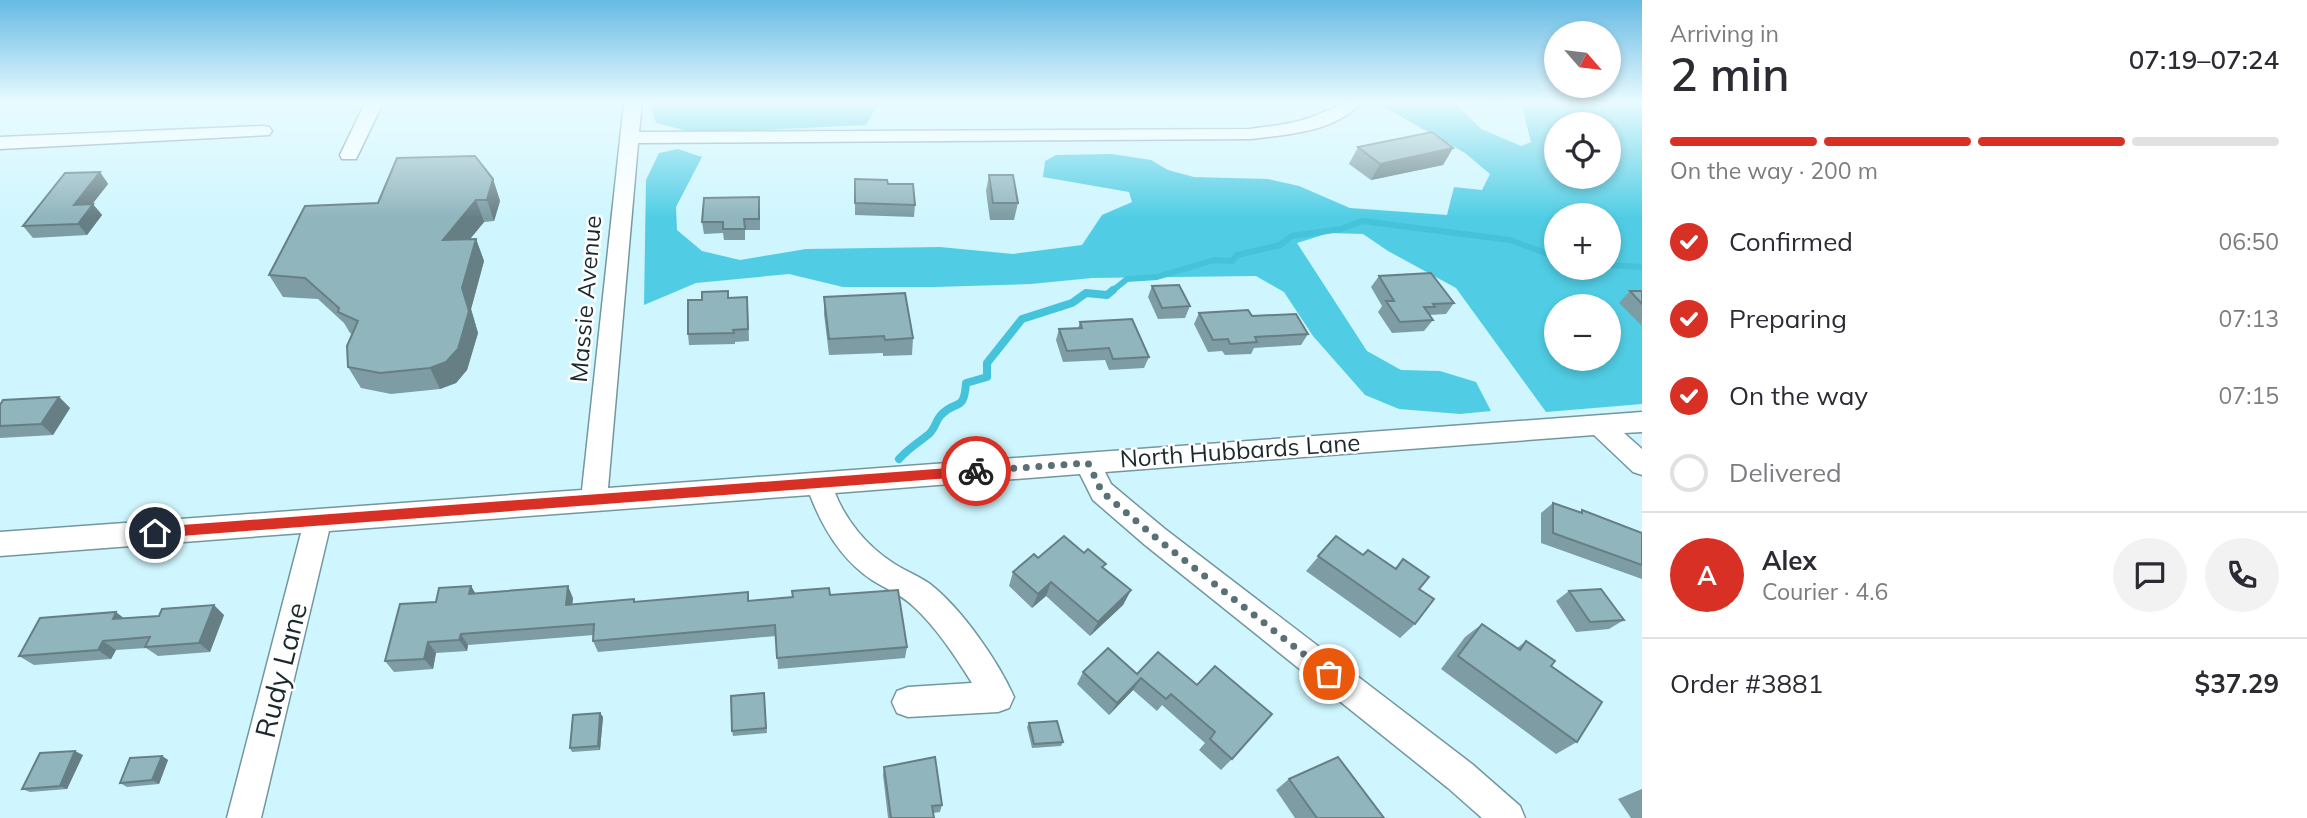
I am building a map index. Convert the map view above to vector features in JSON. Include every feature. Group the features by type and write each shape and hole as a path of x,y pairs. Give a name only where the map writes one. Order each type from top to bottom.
{"street":[{"path":"0,143 40,141"},
{"path":"349,155 356,141"},
{"name":"Massie Avenue","path":"594,500 629,141"},
{"name":"North Hubbards Lane","path":"0,544 1642,422"},
{"path":"1600,426 1642,465"},
{"path":"1088,463 1102,492 1155,537 1460,776 1508,818"},
{"path":"819,483 824,502 841,533 880,570 923,596 963,640 998,697 908,702"},
{"name":"Rudy Lane","path":"244,818 318,521"}],"shaded area":[{"path":"1444,141 1510,141 1521,146 1531,141 1544,141 1544,189 1621,189 1621,141 1642,141 1642,404 1546,412 1456,288 1388,251 1363,234 1329,233 1297,243 1367,351 1401,370 1440,371 1476,382 1491,411 1460,414 1399,409 1365,395 1313,336 1284,292 1256,276 1092,278 1031,284 934,287 843,287 789,274 696,283 644,305 646,180 659,153 678,149 702,157 676,207 677,230 702,251 740,260 806,249 940,247 1013,254 1082,245 1102,215 1132,202 1129,192 1043,177 1045,161 1056,155 1112,154 1151,160 1168,170 1194,177 1268,179 1299,186 1350,208 1447,215 1454,187 1482,190 1490,174 1465,153"}],"building":[{"path":"1387,141 1444,141 1453,148 1380,164 1358,147"},
{"path":"475,156 493,179 487,200 476,200 443,240 476,239 462,288 469,311 458,349 446,362 430,368 380,373 348,367 347,346 358,321 338,312 339,308 305,278 269,275 305,206 378,203 397,158"},
{"path":"100,172 74,205 93,204 78,224 23,226 65,173"},
{"path":"989,175 1013,175 1018,203 993,203"},
{"path":"855,179 887,180 888,184 913,184 915,205 855,203"},
{"path":"759,197 759,219 744,219 745,229 723,229 723,222 702,222 704,198"},
{"path":"1431,273 1454,303 1424,307 1433,320 1400,322 1386,301 1394,301 1379,276"},
{"path":"1179,285 1190,306 1162,308 1152,286"},
{"path":"728,291 728,298 747,297 748,329 733,330 734,333 688,334 688,300 702,300 702,292"},
{"path":"1630,291 1642,291 1642,304"},
{"path":"905,293 913,338 885,340 884,336 829,339 824,297"},
{"path":"1248,310 1252,316 1296,314 1308,334 1255,337 1257,342 1230,344 1228,339 1213,340 1199,313"},
{"path":"1132,319 1149,357 1113,359 1109,348 1067,351 1059,329 1082,328 1080,322"},
{"path":"59,397 41,424 0,426 0,405 3,400"},
{"path":"1553,503 1582,513 1582,510 1642,533 1642,565 1553,533"},
{"path":"1064,536 1084,553 1088,549 1106,564 1102,567 1131,590 1098,622 1051,582 1038,594 1013,572 1034,554 1038,558"},
{"path":"1336,536 1363,555 1368,550 1396,569 1403,559 1429,577 1419,589 1434,599 1415,624 1318,556"},
{"path":"471,586 469,594 568,586 566,605 748,592 748,601 793,597 792,591 829,588 830,595 898,590 907,647 777,658 775,625 593,641 594,624 461,634 459,640 428,642 424,659 385,661 400,604 436,602 439,588"},
{"path":"1601,589 1624,620 1590,622 1569,591"},
{"path":"214,605 199,643 145,647 150,637 103,641 98,650 19,656 40,618 116,612 113,619 159,616 162,609"},
{"path":"1482,624 1520,650 1526,641 1555,661 1551,666 1602,702 1577,742 1458,656"},
{"path":"1108,648 1137,674 1158,652 1197,685 1215,666 1272,714 1232,759 1210,739 1215,732 1171,694 1166,699 1141,678 1117,703 1083,672"},
{"path":"764,693 766,728 732,731 731,696"},
{"path":"600,713 598,746 570,748 573,715"},
{"path":"1057,721 1063,742 1034,744 1029,723"},
{"path":"75,751 60,786 22,789 40,753"},
{"path":"162,756 152,780 120,783 130,758"},
{"path":"935,757 942,805 932,806 934,818 891,818 884,767"},
{"path":"1338,757 1384,818 1317,818 1289,779"}],"waterway":[{"path":"1111,292 1127,279 1157,277 1214,260 1232,261 1237,255 1280,245 1292,236 1341,229 1362,221 1510,240 1544,253"},
{"path":"1621,266 1642,267"},
{"path":"899,459 931,432 946,410 961,402 966,383 987,377 987,363 1022,319 1072,303 1086,293 1107,295 1113,290"}],"way so far":[{"path":"976,471 1088,463 1102,492 1329,674"}],"route":[{"path":"155,533 976,471"}]}
